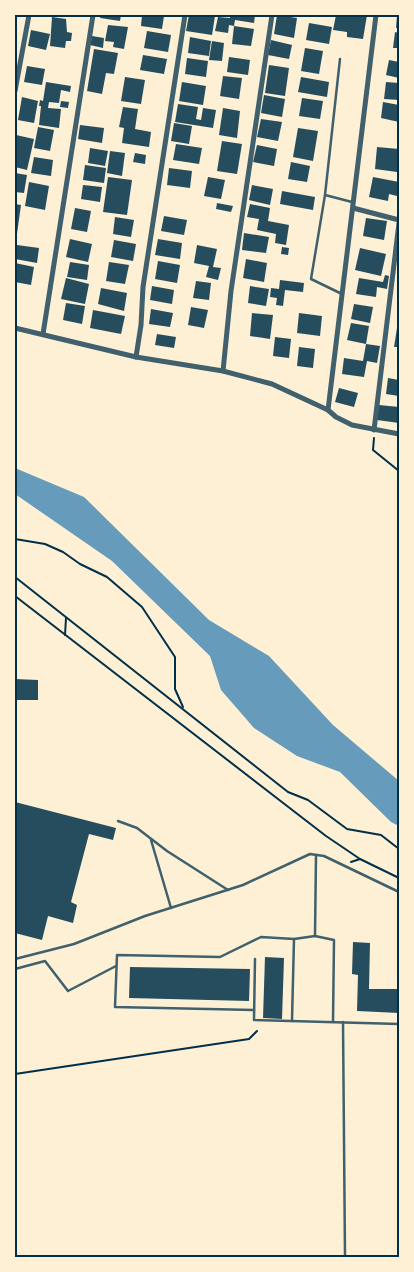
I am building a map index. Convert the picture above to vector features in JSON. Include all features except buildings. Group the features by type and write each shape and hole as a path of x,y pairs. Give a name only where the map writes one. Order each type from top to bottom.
{"street":[{"path":"15,91 29,15"},
{"path":"43,334 93,15"},
{"path":"136,357 142,326 143,288 185,15"},
{"path":"223,371 231,291 272,15"},
{"path":"328,410 376,15"},
{"path":"353,208 399,222 374,430"},
{"path":"15,328 136,357 223,371 272,384 328,410 352,426 399,434"}],"lane":[{"path":"340,59 325,194 311,279 343,295"},
{"path":"325,194 352,202"},
{"path":"118,821 137,828 228,890"},
{"path":"151,838 171,908"},
{"path":"15,959 74,944 171,908 228,890 271,874 310,854 332,859 399,892"},
{"path":"315,936 316,855"},
{"path":"254,1010 115,1007 116,955 220,957 260,937 294,939 315,936 334,940 332,1022"},
{"path":"292,1021 294,939"},
{"path":"255,959 254,1020 399,1024"},
{"path":"15,969 45,961 68,990 116,966"},
{"path":"343,1022 345,1257"}],"path":[{"path":"374,430 373,450 399,471"},
{"path":"15,539 44,544 63,552 80,564 106,577 142,607 175,657 175,689 184,709"},
{"path":"15,578 288,792 308,800 347,829 382,835 399,848"},
{"path":"15,596 326,836 360,859 399,878"},
{"path":"65,636 66,618"},
{"path":"15,1074 249,1039 257,1032"}],"water":[{"path":"15,468 84,497 209,620 269,656 333,725 399,781 399,826 391,822 340,772 297,756 254,728 221,690 210,656 112,561 15,494"}]}
